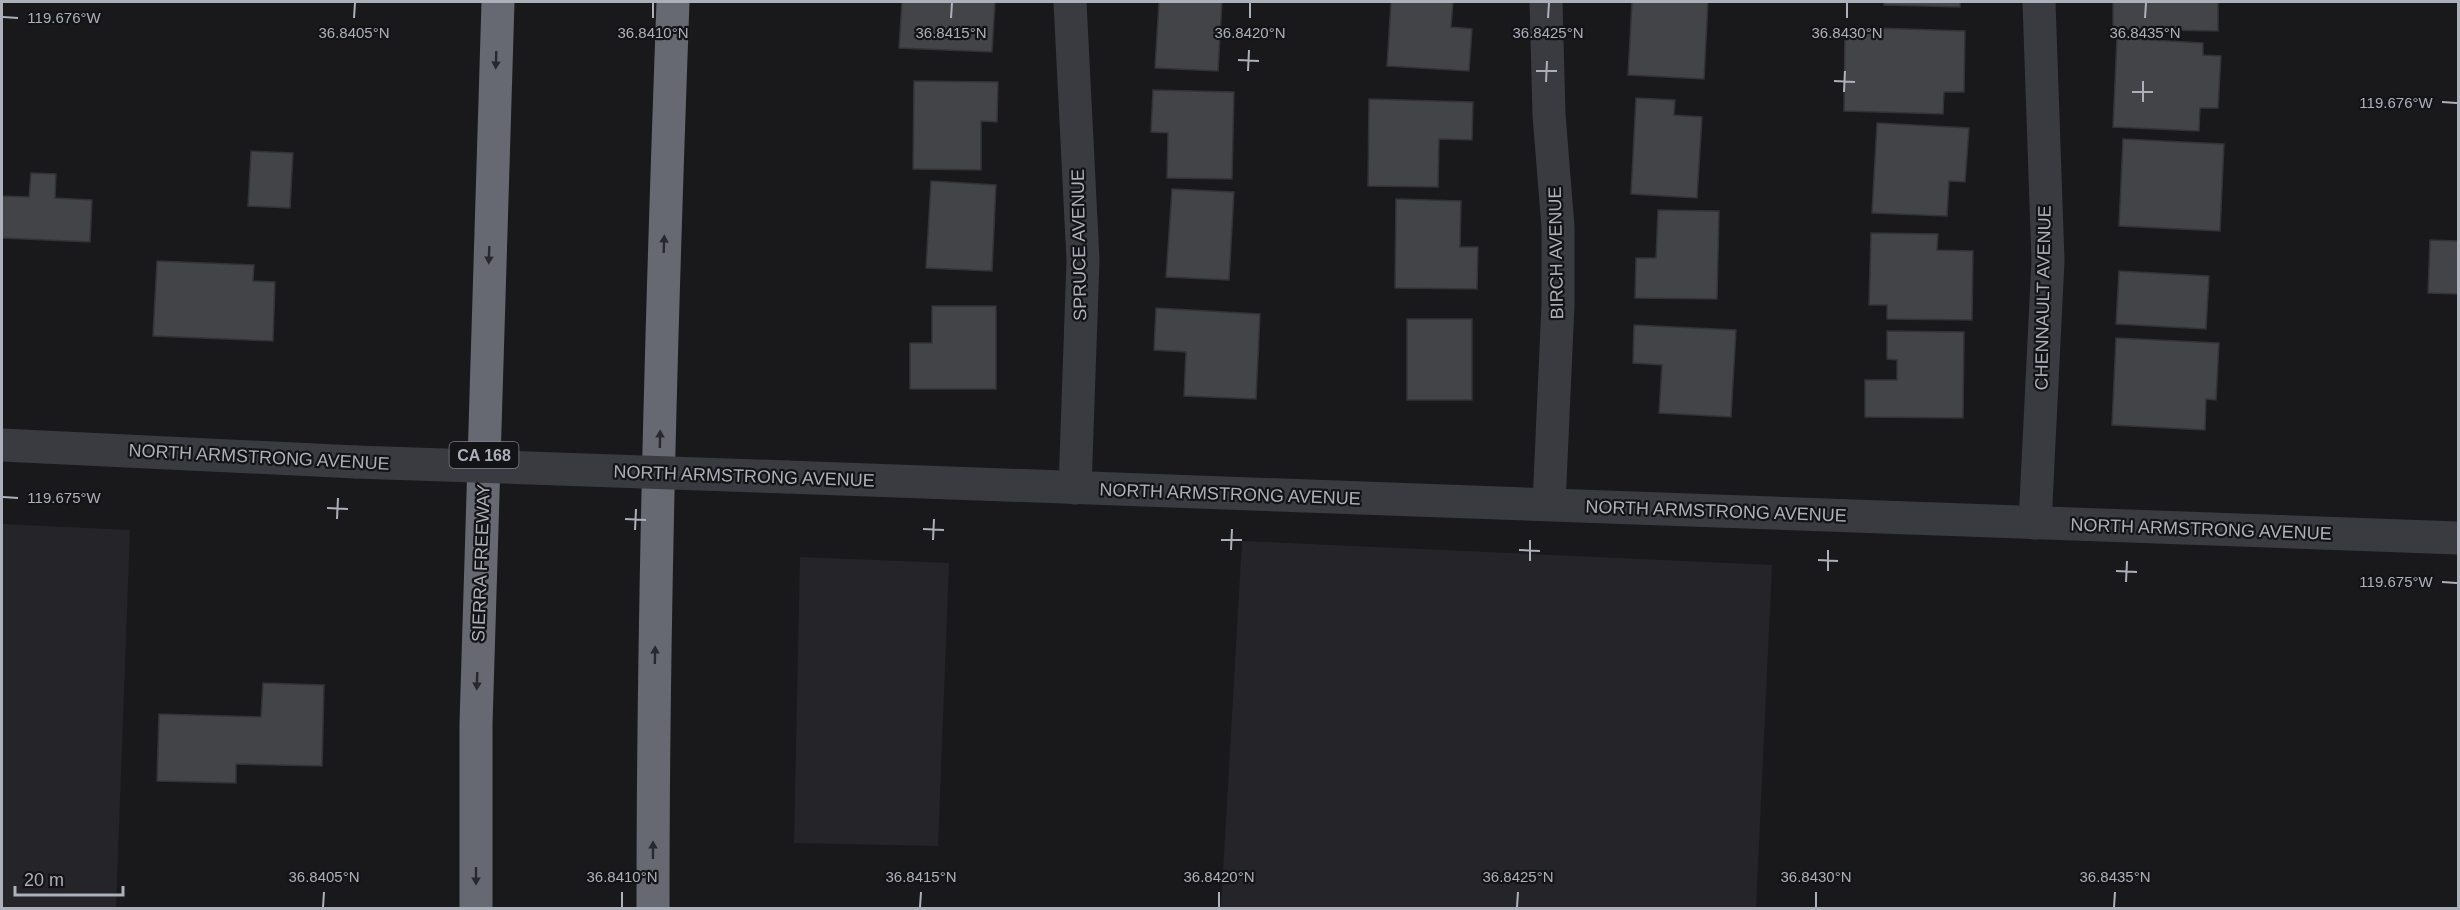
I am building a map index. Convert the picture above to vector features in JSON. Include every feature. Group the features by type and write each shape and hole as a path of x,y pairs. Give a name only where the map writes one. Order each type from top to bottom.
{"highway":[{"name":"SIERRA FREEWAY","path":"476,909 476,724 498,2"},
{"path":"652,909 653,722 661,367 673,2"}],"street":[{"name":"SPRUCE AVENUE","path":"1070,2 1083,260 1075,488"},
{"name":"BIRCH AVENUE","path":"1546,2 1549,115 1558,227 1558,305 1549,504"},
{"name":"CHENNAULT AVENUE","path":"2035,523 2048,261 2039,2"},
{"name":"NORTH ARMSTRONG AVENUE","path":"2,446 356,462 2458,538"}],"shaded area":[{"path":"2,524 130,530 116,908 2,908"},
{"path":"1242,541 1772,565 1756,908 1221,908"},
{"path":"800,557 949,563 938,846 794,843"}],"building":[{"path":"902,2 995,2 992,52 899,48"},
{"path":"1159,2 1222,2 1218,71 1155,68"},
{"path":"1391,2 1453,2 1451,27 1472,29 1469,71 1387,66"},
{"path":"1632,2 1708,2 1704,79 1628,75"},
{"path":"1884,2 1960,2 1960,7 1884,5"},
{"path":"2113,2 2218,2 2218,31 2113,29"},
{"path":"1845,27 1965,31 1964,92 1944,92 1943,114 1844,111"},
{"path":"2117,38 2203,43 2203,55 2221,56 2218,108 2200,108 2199,131 2113,127"},
{"path":"914,81 998,82 997,122 981,121 981,170 913,169"},
{"path":"1153,90 1234,92 1232,179 1167,178 1168,133 1151,132"},
{"path":"1636,98 1675,100 1674,115 1702,117 1697,198 1631,194"},
{"path":"1369,99 1473,102 1472,140 1439,139 1438,187 1368,186"},
{"path":"1877,123 1969,128 1965,182 1949,181 1947,216 1872,213"},
{"path":"2123,139 2224,144 2220,231 2119,226"},
{"path":"251,151 293,153 290,208 248,206"},
{"path":"31,173 56,174 55,198 92,200 90,242 2,238 2,196 29,197"},
{"path":"931,181 996,185 992,271 926,268"},
{"path":"1172,189 1234,192 1229,280 1166,277"},
{"path":"1396,199 1461,201 1460,247 1478,247 1477,289 1395,288"},
{"path":"1658,210 1719,211 1717,299 1635,298 1636,258 1656,258"},
{"path":"1871,233 1938,234 1937,250 1973,251 1972,320 1887,319 1887,305 1869,305"},
{"path":"2430,240 2458,241 2458,294 2428,293"},
{"path":"157,261 254,265 253,281 275,282 273,341 153,336"},
{"path":"2119,271 2209,276 2206,329 2116,324"},
{"path":"932,306 996,306 996,389 910,389 910,343 932,343"},
{"path":"1156,308 1260,314 1256,399 1184,396 1186,352 1154,350"},
{"path":"1407,319 1472,319 1472,400 1407,400"},
{"path":"1634,325 1736,330 1731,417 1659,413 1662,365 1633,363"},
{"path":"1887,331 1964,332 1963,418 1865,417 1865,380 1897,380 1897,360 1887,359"},
{"path":"2116,338 2219,343 2216,400 2206,399 2205,430 2112,425"},
{"path":"263,683 324,685 322,766 236,764 236,783 157,781 159,714 261,717"}]}
